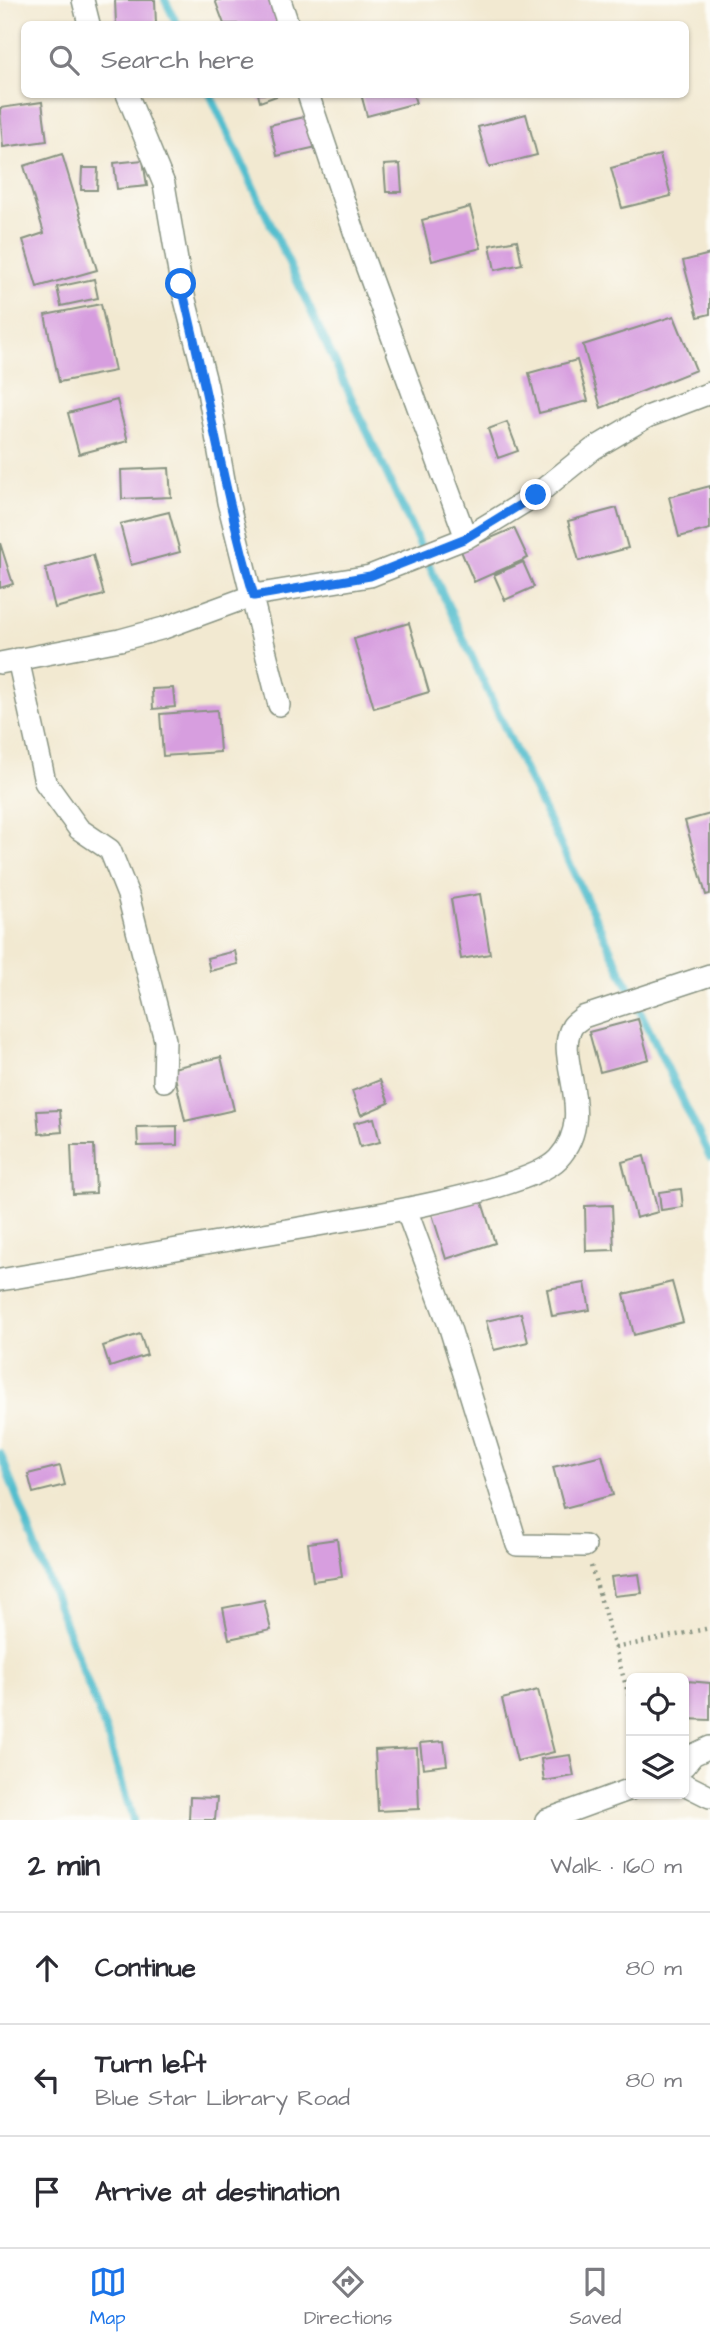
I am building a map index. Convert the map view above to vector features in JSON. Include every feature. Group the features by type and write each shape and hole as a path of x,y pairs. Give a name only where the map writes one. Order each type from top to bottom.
{"street":[{"path":"83,0 88,21"},
{"path":"280,0 287,21"},
{"path":"129,98 164,184 181,284 206,386 228,502 254,596 279,705"},
{"path":"309,98 360,252 466,538"},
{"path":"164,1081 165,1040 128,895 110,850 79,829 46,782 9,661 164,628 254,596 370,576 466,538 536,495 593,449 647,417 710,393"},
{"path":"0,1280 406,1209 531,1176 556,1162 571,1143 576,1113 568,1047 571,1028 583,1017 710,975"},
{"path":"406,1209 449,1325 517,1545 585,1546"},
{"path":"689,1760 710,1747"},
{"path":"689,1786 710,1797"},
{"path":"546,1820 626,1790"}],"path":[{"path":"585,1546 626,1686"},
{"path":"615,1648 710,1628"}],"building":[{"path":"115,0 155,0 156,21 116,21"},
{"path":"215,0 271,0 278,21 223,21"},
{"path":"362,98 414,98 416,103 367,116"},
{"path":"42,102 47,141 3,147 0,108"},
{"path":"526,114 537,155 489,167 478,127"},
{"path":"313,115 321,146 277,156 270,125"},
{"path":"62,154 97,270 37,287 23,240 44,233 24,166"},
{"path":"660,155 671,196 622,208 611,168"},
{"path":"143,160 147,186 117,189 114,163"},
{"path":"400,164 402,192 386,192 384,165"},
{"path":"82,168 98,168 97,190 81,190"},
{"path":"470,207 481,248 432,261 422,220"},
{"path":"517,240 522,264 495,270 490,245"},
{"path":"710,254 710,314 698,317 683,261"},
{"path":"94,279 98,298 61,306 57,287"},
{"path":"101,304 115,371 59,382 45,315"},
{"path":"674,316 696,370 601,408 583,345"},
{"path":"577,360 588,401 539,413 529,373"},
{"path":"117,400 128,441 79,454 68,413"},
{"path":"507,422 518,451 498,458 488,429"},
{"path":"169,468 171,497 122,499 121,470"},
{"path":"710,486 710,529 679,537 669,497"},
{"path":"617,508 628,548 579,561 568,521"},
{"path":"169,512 180,552 131,565 120,524"},
{"path":"514,528 528,558 474,582 461,551"},
{"path":"0,543 13,584 0,588"},
{"path":"93,555 104,595 55,608 45,568"},
{"path":"523,562 534,587 505,600 494,575"},
{"path":"409,623 429,692 374,708 354,639"},
{"path":"173,688 175,707 153,709 152,689"},
{"path":"217,710 220,752 163,756 160,714"},
{"path":"710,814 710,894 706,895 685,821"},
{"path":"480,894 490,954 461,959 451,899"},
{"path":"235,951 238,964 210,971 207,958"},
{"path":"638,1019 649,1059 600,1072 589,1032"},
{"path":"221,1057 234,1110 185,1121 173,1068"},
{"path":"380,1080 389,1103 361,1115 352,1091"},
{"path":"60,1110 62,1132 39,1134 37,1111"},
{"path":"374,1118 380,1142 360,1147 354,1123"},
{"path":"177,1126 177,1145 138,1146 137,1127"},
{"path":"71,1145 94,1145 96,1193 73,1194"},
{"path":"644,1156 658,1212 636,1218 622,1162"},
{"path":"681,1189 683,1207 661,1210 659,1192"},
{"path":"481,1199 495,1243 446,1259 432,1214"},
{"path":"612,1205 614,1250 586,1251 585,1206"},
{"path":"672,1282 683,1322 634,1335 624,1294"},
{"path":"585,1283 590,1310 552,1316 547,1289"},
{"path":"521,1313 528,1342 494,1350 486,1321"},
{"path":"140,1334 147,1355 110,1367 103,1346"},
{"path":"602,1455 613,1495 564,1508 553,1467"},
{"path":"60,1466 65,1485 33,1493 28,1474"},
{"path":"337,1539 342,1577 313,1581 308,1543"},
{"path":"639,1574 642,1593 614,1596 611,1577"},
{"path":"264,1600 271,1630 229,1639 223,1608"},
{"path":"689,1681 710,1683 710,1720 689,1719"},
{"path":"538,1690 554,1752 517,1761 502,1699"},
{"path":"444,1741 447,1765 423,1768 420,1743"},
{"path":"417,1748 419,1809 378,1811 375,1750"},
{"path":"570,1755 574,1776 544,1781 541,1759"},
{"path":"190,1797 217,1798 215,1820 189,1820"}],"waterway":[{"path":"165,0 176,21"},
{"path":"212,98 526,773 710,1157"},
{"path":"0,1453 107,1734 133,1820"}],"route":[{"path":"181,284 206,386 228,502 254,596 370,576 466,538 536,495"}]}
